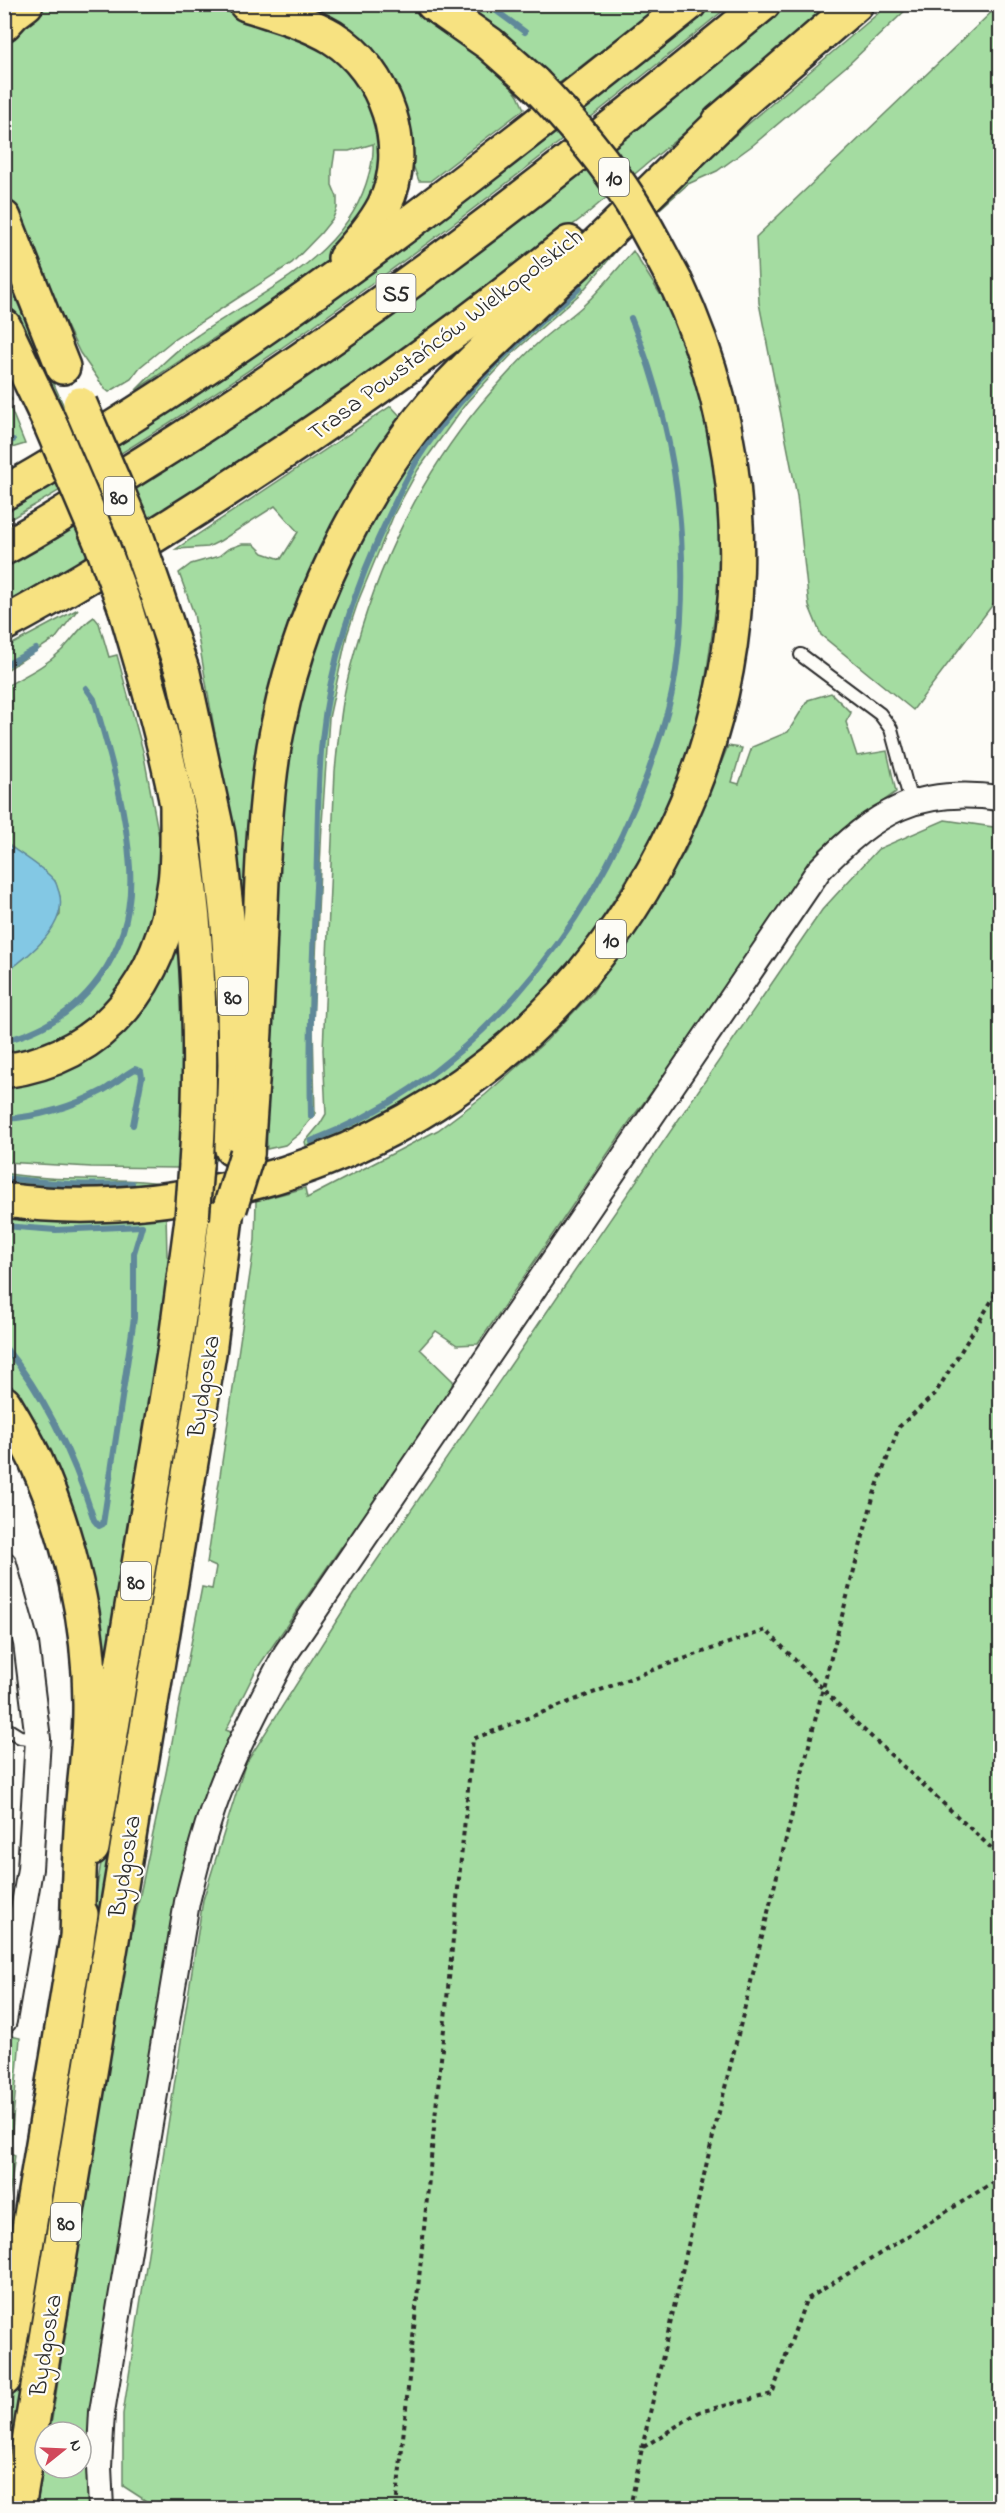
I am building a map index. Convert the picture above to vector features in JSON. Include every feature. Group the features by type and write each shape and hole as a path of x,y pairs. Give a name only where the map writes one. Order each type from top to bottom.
{"main road":[{"path":"4,24 26,4"},
{"path":"246,4 305,23 334,38 360,62 380,90 392,117 396,150 393,178 384,206 359,243 310,298"},
{"name":"10","path":"4,1200 32,1204 98,1206 168,1200 272,1179 334,1156 396,1127 455,1091 507,1051 546,1014 609,942 650,880 682,816 701,768 719,708 730,640 737,568 734,502 726,436 692,316 632,204 566,116 534,83 490,44 433,4"},
{"path":"4,493 124,421 310,298 380,246 689,4"},
{"name":"S5","path":"4,548 219,416 343,332 545,182 763,4"},
{"name":"Trasa Powstańców Wielkopolskich","path":"4,624 58,595 250,476 381,387 461,328 735,109 856,4"},
{"path":"239,1155 254,1052 262,856 274,748 285,692 308,621 337,552 386,468 415,427 445,391 508,326 579,261 735,109"},
{"path":"4,218 63,367"},
{"name":"80","path":"4,246 80,404 135,532 183,673 218,835 224,880 234,1008 239,1155"},
{"name":"80","path":"4,326 50,423 102,544 125,607 149,687 177,809 189,888 199,1002 201,1063 192,1219 175,1347 77,1942"},
{"path":"4,1071 46,1062 77,1047 102,1030 132,1000 155,960 167,922 175,881 177,809"},
{"name":"Bydgoska","path":"18,2508 209,1353 228,1213 239,1155"},
{"path":"4,1403 35,1458 58,1518 74,1575 86,1641 90,1708 82,1815 77,1942"},
{"name":"Bydgoska","path":"4,2379 77,1942"}],"street":[{"path":"101,2508 99,2467 102,2412 187,1902 203,1839 222,1783 249,1724 293,1643 819,870 845,843 870,823 911,802 958,794 1000,798"},
{"path":"4,1564 26,1643 38,1739 30,1869 4,2021"}],"lane":[{"path":"801,655 880,714 891,729 911,802"},
{"path":"4,1727 20,1737 38,1739"}],"path":[{"path":"630,2508 709,2153 823,1688 874,1494 899,1427 935,1394 1000,1287"},
{"path":"396,2508 473,1739 663,1666 766,1630 850,1717 1000,1856"},
{"path":"642,2448 699,2412 772,2394 806,2300 1000,2178"}],"green space":[{"path":"43,5 210,5 265,22 338,54 378,110 382,180 345,245 314,272 136,390 181,347 296,272 338,234 354,211 366,184 373,144 349,151 335,151 332,185 337,197 337,208 333,218 321,233 292,263 173,340 140,367 131,379 109,392 80,353 5,199 5,40 17,25"},
{"path":"300,5 408,5 436,21 497,68 518,96 524,109 430,181 419,181 411,160 400,104"},
{"path":"463,5 660,5 558,84 522,50"},
{"path":"705,5 730,5 468,213 287,344 195,406 101,466 5,522 5,501"},
{"path":"783,5 838,5 583,217 458,313 197,493 5,609 4,562 162,471 352,340 637,124"},
{"path":"888,5 911,5 850,63 753,145 717,171 688,184 626,239 581,293 515,351 467,402 418,470 395,512 359,599 347,635 329,718 313,1024 315,1114 299,1134 285,1145 267,1149 263,1040 273,831 312,636 382,495 465,381 667,193"},
{"path":"999,5 1000,595 913,710 821,635 809,606 797,496 759,303 756,237"},
{"path":"633,251 660,294 662,293 685,340 714,455 721,572 699,725 656,833 582,950 528,1010 459,1068 374,1120 307,1149 305,1142 326,1114 323,1050 335,771 346,686 367,610 396,538 434,469 456,436 480,405 531,349 584,305"},
{"path":"5,275 66,411 62,415 5,301"},
{"path":"4,380 12,400 8,402 25,444 5,450"},
{"path":"391,406 404,420 344,512 247,904 241,904 227,802 194,614 179,573 191,564 219,556 228,549 242,544 254,544 263,553 281,559 298,532 275,506 208,547 176,549"},
{"path":"141,598 154,626 173,686 215,908 221,1135 216,1160 212,1161 136,600"},
{"path":"78,609 56,638 5,671 5,648"},
{"path":"94,617 99,623 109,657 117,655 143,751 162,860 155,922 121,991 74,1033 5,1059 4,973 18,963 60,915 60,897 55,881 5,842 5,687 54,657"},
{"path":"831,693 851,713 846,722 857,756 887,751 896,792 842,830 820,853 692,1039 632,1118 478,1344 457,1345 436,1331 420,1349 453,1381 449,1396 346,1547 341,1547 256,1670 226,1730 231,1732 210,1784 184,1865 140,2118 93,2508 36,2508 41,2480 93,2480 93,2420 52,2420 120,1988 166,1773 202,1587 212,1589 216,1567 207,1563 255,1240 256,1201 305,1188 307,1198 438,1130 485,1095 546,1041 592,993 686,850 728,746 742,748 732,782 739,784 752,747 788,732 808,700"},
{"path":"945,820 1000,828 1000,2508 157,2508 123,2486 123,2414 203,1900 245,1765 353,1595 822,910 878,849"},
{"path":"170,949 182,950 186,1024 179,1168 91,1167 5,1162 5,1083 29,1078"},
{"path":"4,1173 45,1178 129,1180 170,1184 55,1190 5,1186"},
{"path":"166,1213 167,1256 173,1261 100,1718 24,1410 5,1379 5,1215"},
{"path":"213,1213 208,1268 5,2508 5,2445 208,1214"},
{"path":"11,2036 20,2038 10,2153 15,2155 5,2227 4,2074"}],"water":[{"path":"4,842 36,864 54,880 61,904 53,928 45,938 25,958 5,973"}],"waterway":[{"path":"487,4 525,32"},
{"path":"311,1116 311,1001 320,758 331,680 347,622 379,536 408,476 427,445 479,381 538,324 580,288"},
{"path":"311,1141 369,1114 423,1080 472,1040 517,994 557,944 593,890 622,833 647,775 668,710 676,670 681,625 681,535 670,447 660,404 631,318"},
{"path":"4,440 13,440"},
{"path":"4,666 36,649"},
{"path":"4,1041 33,1031 59,1017 81,999 99,978 114,954 124,927 129,898 130,868 125,825 117,783 100,720 94,699 86,688"},
{"path":"4,1119 56,1110 80,1101 104,1090 135,1069 141,1071 142,1077 133,1125"},
{"path":"4,1178 52,1183 132,1183"},
{"path":"4,1226 56,1230 142,1226 134,1253 134,1318 103,1524 99,1526 94,1520 68,1451 46,1407 4,1346"}]}
